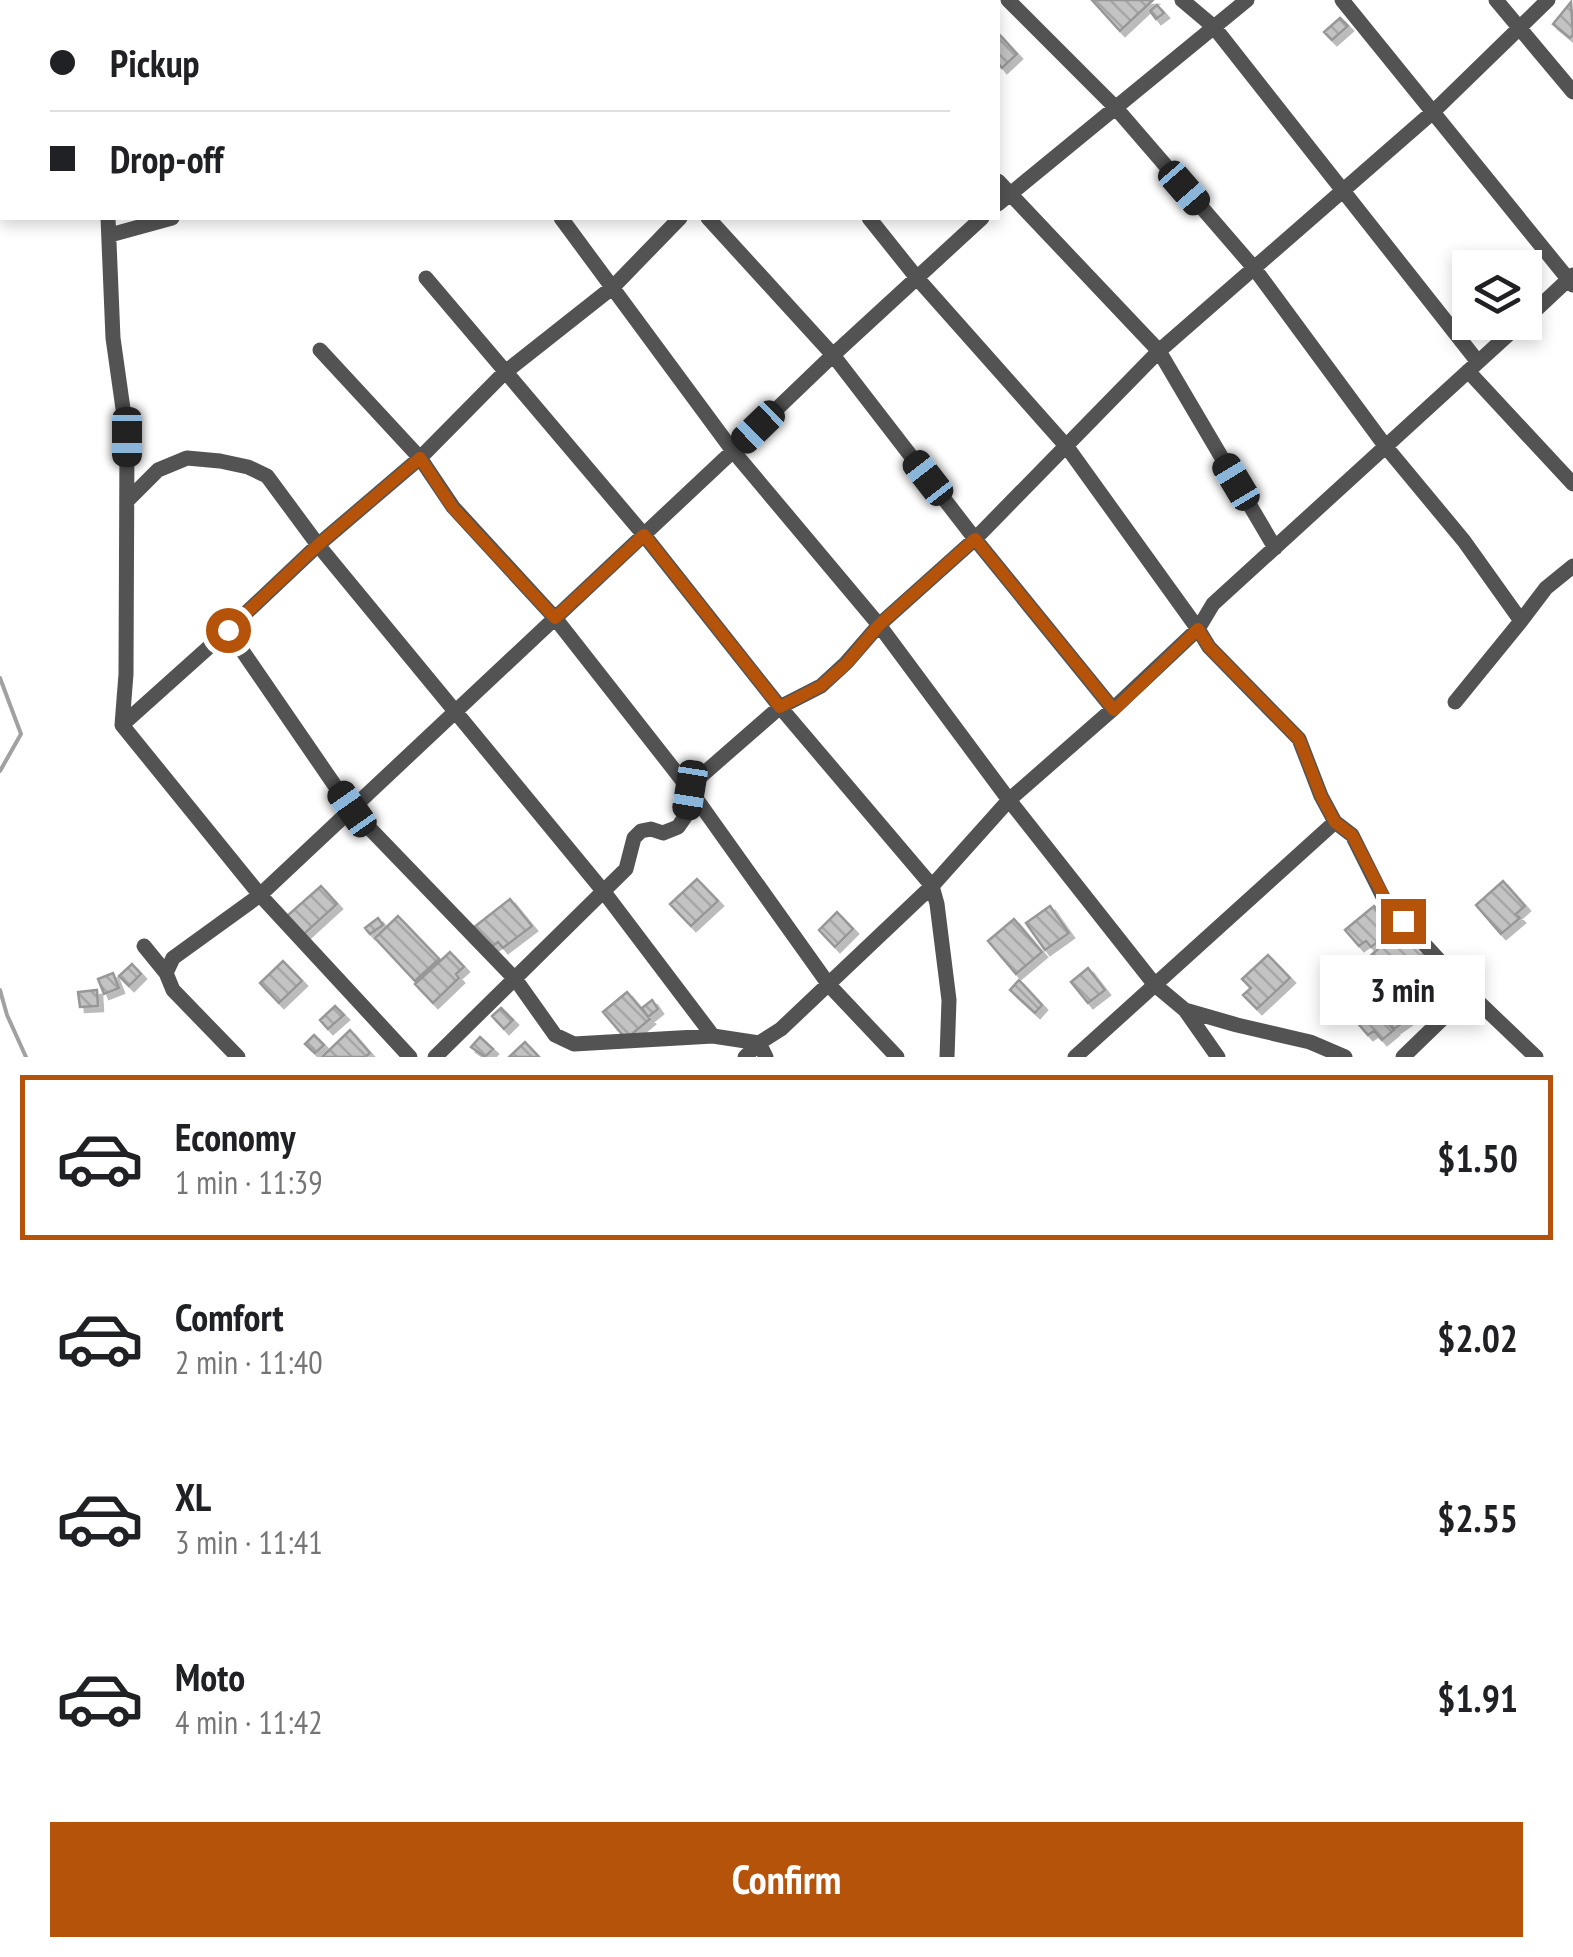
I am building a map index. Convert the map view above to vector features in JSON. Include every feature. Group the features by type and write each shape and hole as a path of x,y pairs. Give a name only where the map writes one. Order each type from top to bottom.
{"street":[{"path":"1008,0 1115,107 1254,268 1386,447 1464,541 1522,621"},
{"path":"1182,0 1214,28 1473,367 1573,484"},
{"path":"1248,0 1001,193 1159,351 1276,548"},
{"path":"1342,0 1572,280 1542,305"},
{"path":"1496,0 1573,92"},
{"path":"435,1057 626,869 634,838 641,831 663,833 678,827 687,814 690,790 701,776 780,707 821,686 846,664 879,625 975,539 1159,351 1434,111 1548,0"},
{"path":"108,220 113,338 127,437 126,674 122,725 260,895 410,1057"},
{"path":"110,235 165,220"},
{"path":"562,220 734,451 879,625 1009,800 1155,985 1185,1010 1218,1057"},
{"path":"122,725 318,545 420,458 504,373 612,288 678,220"},
{"path":"710,220 832,355 1114,710"},
{"path":"871,220 1067,447 1209,647 1299,739 1321,796 1335,822 1352,835 1386,901 1469,993 1536,1057"},
{"path":"166,972 173,958 260,895 980,220"},
{"path":"426,278 644,535 780,707 932,886 949,1000 947,1057"},
{"path":"745,1057 762,1050 932,886 1009,800 1114,710 1198,629 1213,604 1502,340"},
{"path":"320,350 420,458 453,508 555,618 690,790 829,984 897,1057"},
{"path":"127,501 158,470 187,458 248,467 267,476 318,545 604,892 712,1036"},
{"path":"1455,702 1546,588 1573,566"},
{"path":"228,630 352,809 516,980 555,1035 574,1044 712,1036 762,1050"},
{"path":"1075,1057 1335,822"},
{"path":"144,946 166,972 173,990 238,1057"},
{"path":"1403,1057 1469,993"},
{"path":"1185,1010 1310,1042 1345,1057"}],"building":[{"path":"1092,0 1153,0 1120,31"},
{"path":"1571,2 1573,35 1570,38 1553,24"},
{"path":"1157,5 1164,13 1156,19 1150,11"},
{"path":"1340,18 1348,26 1332,40 1324,32"},
{"path":"1000,35 1017,54 1002,68 1000,66"},
{"path":"697,879 718,901 691,926 670,904"},
{"path":"1503,881 1525,906 1516,914 1520,918 1501,934 1476,905"},
{"path":"321,886 337,904 304,934 287,916"},
{"path":"510,899 532,926 503,948 498,942 489,949 473,928"},
{"path":"1050,906 1069,933 1045,950 1026,923"},
{"path":"1374,906 1393,930 1371,947 1366,941 1359,946 1345,930"},
{"path":"837,912 853,929 835,947 819,930"},
{"path":"398,916 439,959 415,981 375,938"},
{"path":"378,918 383,925 370,934 365,928"},
{"path":"1014,919 1042,952 1016,974 988,941"},
{"path":"1401,928 1424,953 1391,983 1368,958"},
{"path":"450,952 464,967 456,974 459,978 433,1003 415,984"},
{"path":"1268,955 1290,978 1257,1009 1243,995 1251,988 1242,979"},
{"path":"283,961 302,981 279,1003 260,983"},
{"path":"132,964 141,974 129,986 119,976"},
{"path":"1088,968 1105,990 1088,1003 1071,982"},
{"path":"1407,971 1429,996 1419,1006 1411,997 1404,1003 1389,986"},
{"path":"113,973 119,988 104,994 98,979"},
{"path":"1378,973 1411,1017 1394,1029 1373,1000 1364,1007 1353,992"},
{"path":"1019,980 1042,1005 1035,1013 1010,990"},
{"path":"97,990 98,1006 80,1007 78,992"},
{"path":"627,992 650,1019 626,1039 603,1012"},
{"path":"1353,996 1364,1008 1370,1003 1394,1030 1382,1040 1374,1031 1368,1035 1342,1005"},
{"path":"652,1000 658,1009 648,1017 642,1008"},
{"path":"335,1006 344,1015 328,1029 320,1020"},
{"path":"501,1008 513,1020 504,1029 492,1016"},
{"path":"350,1030 370,1053 365,1057 322,1057"},
{"path":"314,1035 324,1045 315,1053 305,1044"},
{"path":"480,1037 493,1049 485,1057 471,1047"},
{"path":"525,1042 539,1057 509,1057"}],"waterway":[{"path":"0,678 21,734 0,771"},
{"path":"0,990 26,1057"}],"route":[{"path":"228,630 318,545 420,458 453,508 555,618 644,535 780,707 821,686 879,625 975,539 1114,710 1198,629 1209,647 1299,739 1335,822 1352,835 1386,901 1403,921"}]}
